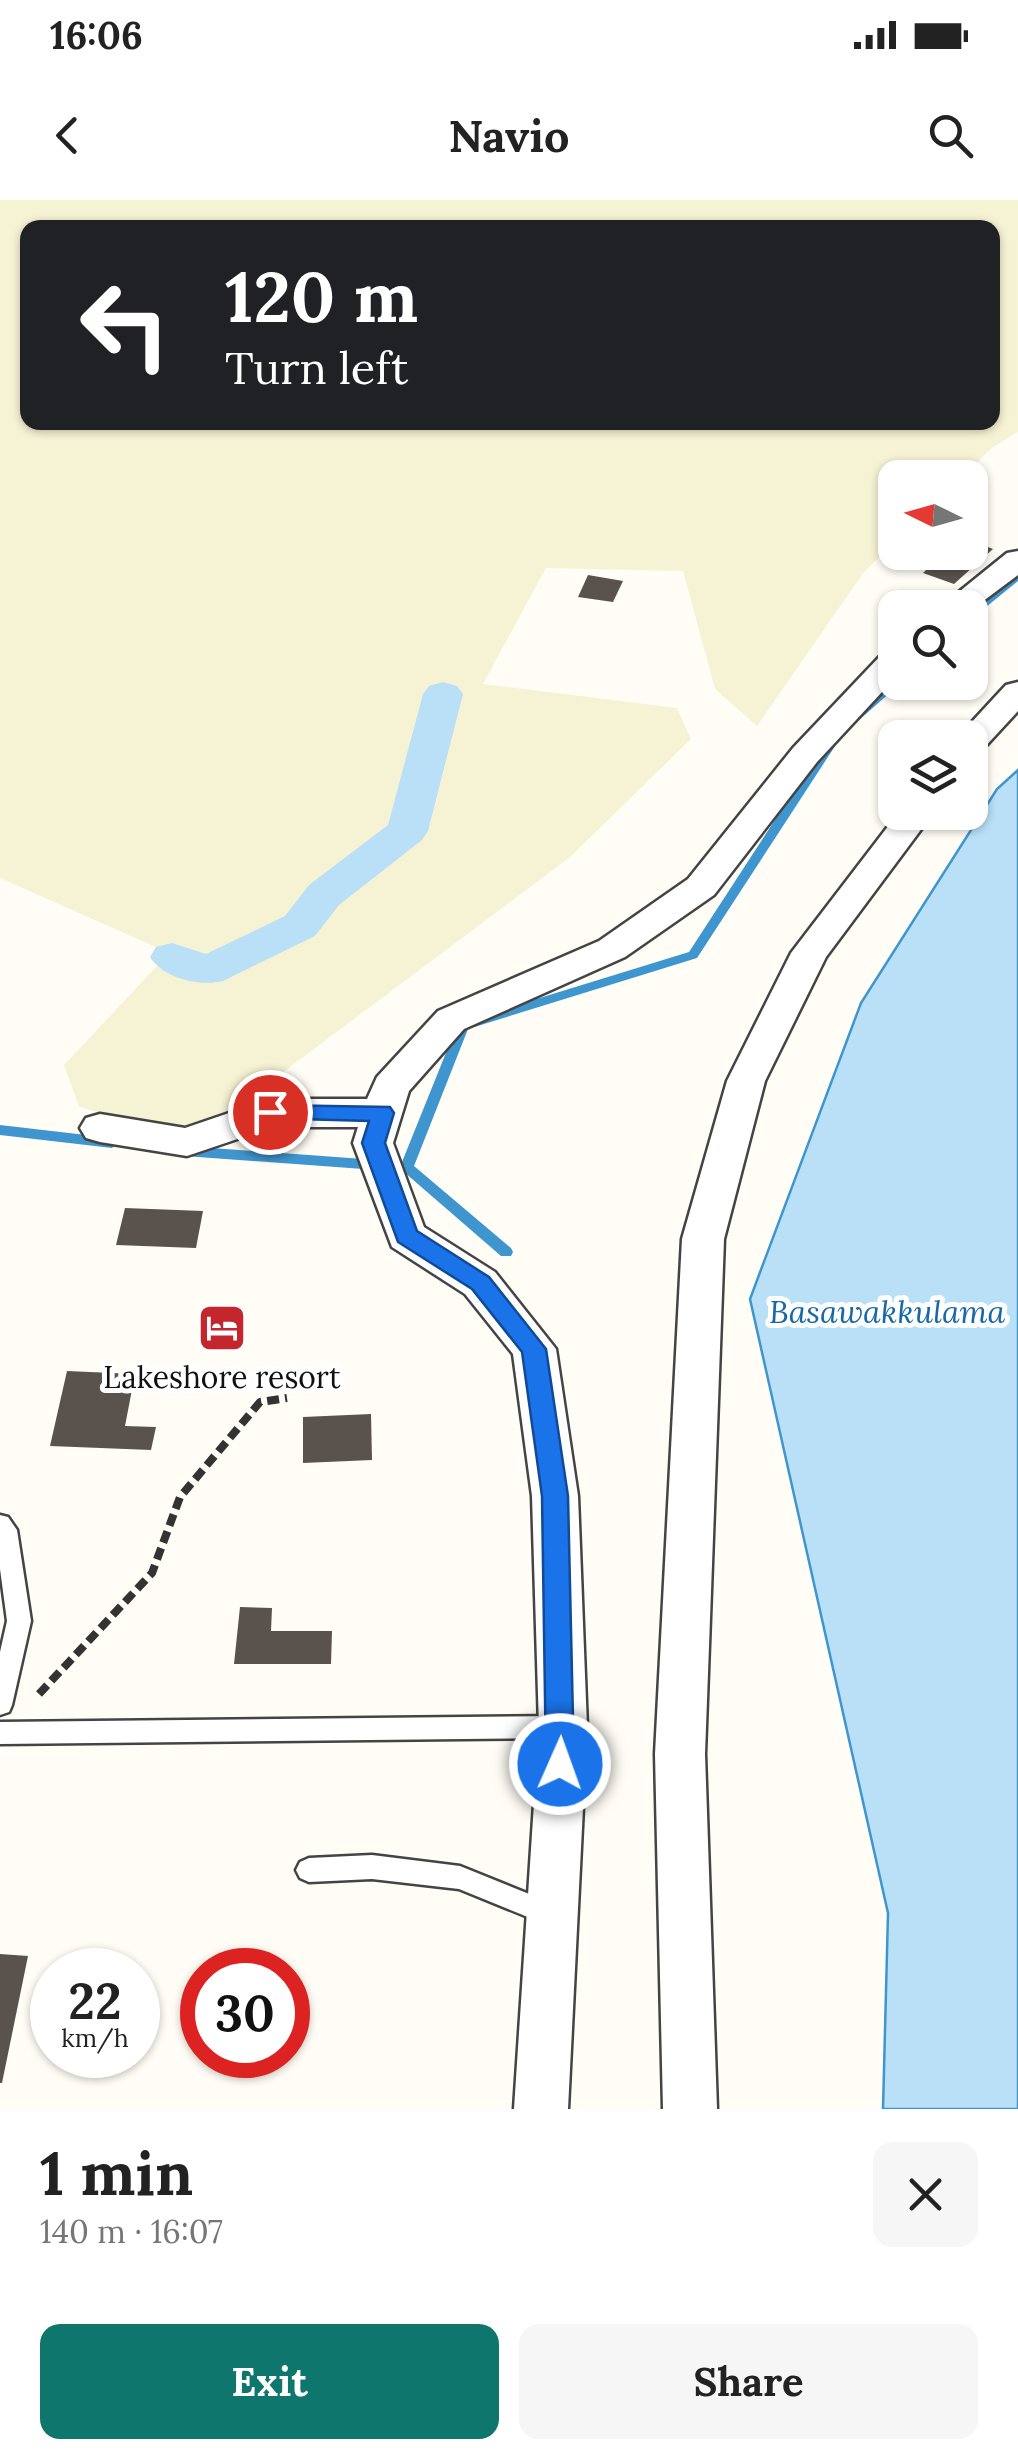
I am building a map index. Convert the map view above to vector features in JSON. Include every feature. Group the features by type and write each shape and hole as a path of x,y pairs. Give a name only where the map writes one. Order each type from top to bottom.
{"street":[{"path":"978,590 1018,560"},
{"path":"542,2109 562,1727 555,1496 534,1349 480,1283 407,1236 374,1143 391,1086 451,1020 612,948 700,887 806,755 878,677"},
{"path":"988,724 1018,692"},
{"path":"690,2109 680,1754 703,1239 746,1080 801,969 904,830"},
{"path":"100,1128 187,1142 270,1112 382,1113"}],"lane":[{"path":"0,1524 6,1530 19,1621 0,1705"},
{"path":"0,1733 562,1727"},
{"path":"309,1870 372,1867 460,1878 552,1915"}],"path":[{"path":"29,1705 152,1573 180,1497 260,1402 287,1398"}],"shaded area":[{"path":"0,200 1018,200 1018,432 979,460 878,460 878,558 864,572 757,726 715,689 683,571 546,568 483,684 677,708 691,739 569,858 194,1139 79,1107 64,1065 169,953 0,878"}],"water":[{"name":"Basawakkulama","path":"1018,770 1018,2109 883,2109 888,1913 750,1299 861,1003 971,830 988,830 988,803"}],"building":[{"path":"926,570 970,570 954,584 923,573"},
{"path":"588,575 623,581 613,602 578,597"},
{"path":"125,1208 203,1211 196,1248 116,1245"},
{"path":"67,1371 135,1374 125,1426 156,1427 151,1450 50,1446"},
{"path":"371,1414 372,1460 303,1463 303,1417"},
{"path":"240,1607 272,1608 271,1631 332,1631 331,1664 234,1664"},
{"path":"0,1954 28,1956 2,2083 0,2083"}],"waterway":[{"path":"988,601 1018,575"},
{"path":"172,957 207,971 300,926 324,895 407,831 443,694"},
{"path":"855,718 878,698"},
{"path":"407,1167 463,1026 693,955 833,740"},
{"path":"0,1130 112,1143"},
{"path":"184,1151 377,1165"},
{"path":"398,1167 407,1167"},
{"path":"407,1167 506,1252"}],"place":[{"name":"Lakeshore resort","path":"222,1328"}],"route":[{"path":"270,1112 382,1113 374,1143 407,1236 480,1283 534,1349 555,1496 560,1764"}]}
